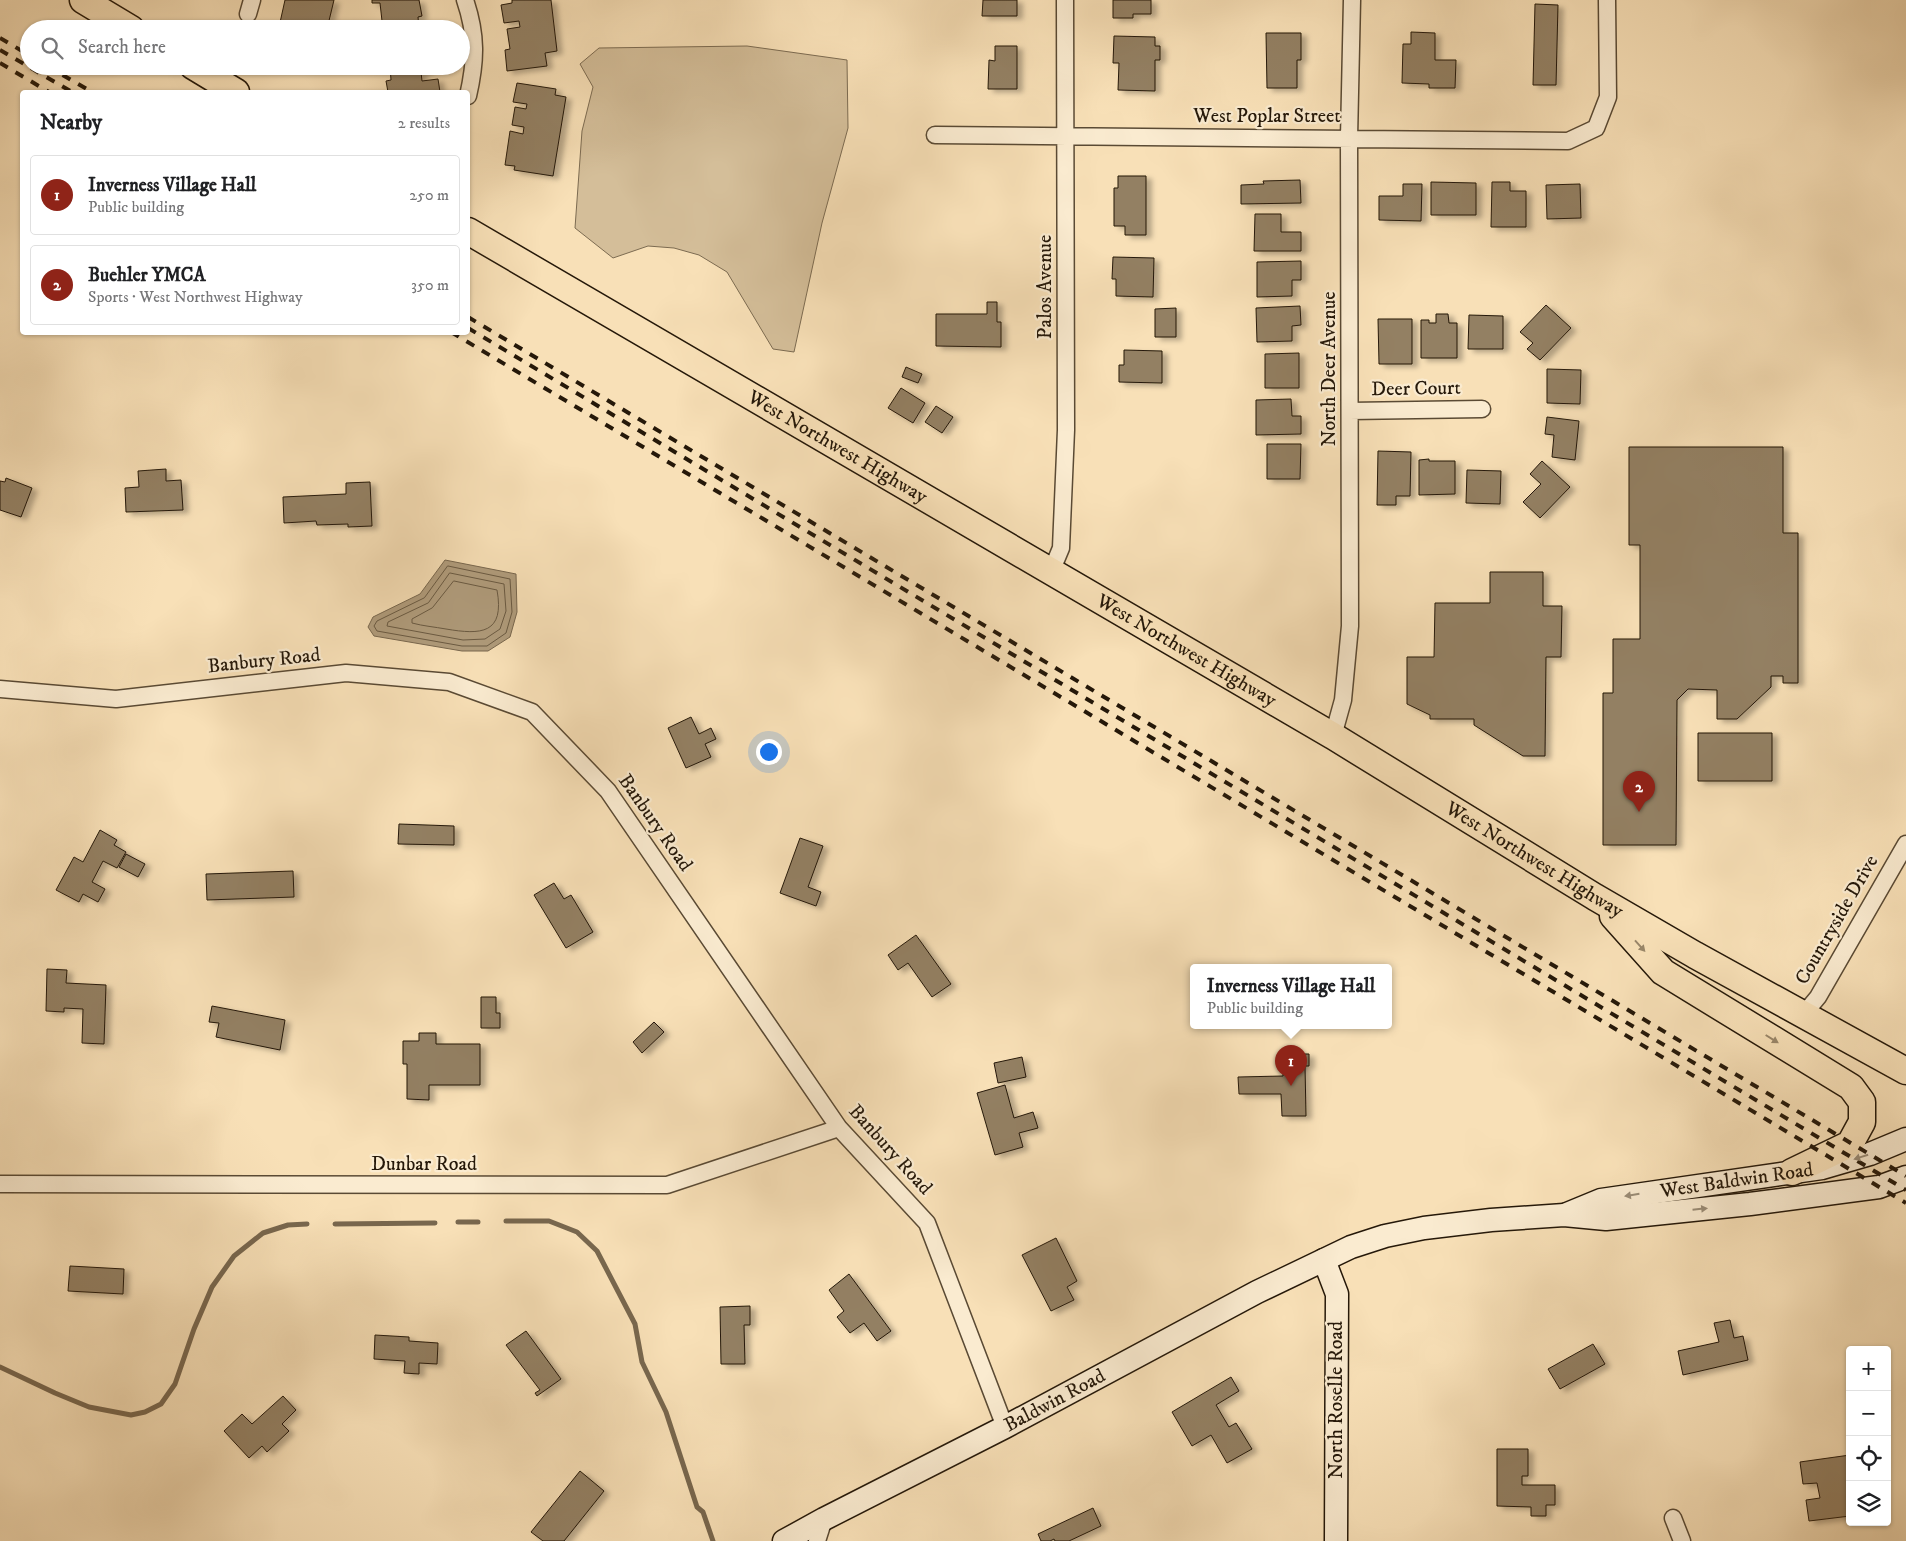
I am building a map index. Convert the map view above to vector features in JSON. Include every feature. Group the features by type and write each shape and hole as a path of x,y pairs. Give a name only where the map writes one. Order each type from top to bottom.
{"main road":[{"path":"83,0 116,20"},
{"path":"208,75 233,90"},
{"name":"West Northwest Highway","path":"470,232 1333,736 1595,897 1906,1071"},
{"path":"1595,897 1663,972 1851,1088 1862,1102 1862,1122 1850,1144 1792,1172"},
{"name":"West Baldwin Road","path":"1564,1215 1601,1200 1822,1168 1856,1159 1906,1139"},
{"name":"West Baldwin Road","path":"1324,1260 1351,1247 1385,1236 1424,1228 1491,1220 1564,1215 1606,1219 1740,1205 1879,1187 1906,1177"},
{"name":"Baldwin Road","path":"784,1541 1005,1427 1257,1292 1324,1260"},
{"name":"North Roselle Road","path":"1324,1260 1337,1294 1336,1541"}],"street":[{"path":"465,0 475,40 474,68 469,90"},
{"name":"Palos Avenue","path":"1051,572 1061,548 1066,430 1065,0"},
{"name":"North Deer Avenue","path":"1333,736 1343,700 1350,626 1350,138 1352,0"},
{"name":"West Poplar Street","path":"935,135 1350,138 1568,142 1596,128 1608,97 1607,0"},
{"name":"Deer Court","path":"1350,411 1482,409"},
{"name":"Banbury Road","path":"0,689 116,699 346,673 450,682 532,712 608,791 839,1128 927,1223 1005,1427"},
{"name":"Countryside Drive","path":"1803,1015 1818,997 1906,844"},
{"name":"Dunbar Road","path":"0,1184 667,1185 839,1128"},
{"path":"1673,1518 1682,1541"},
{"path":"817,1541 824,1519"}],"shaded area":[{"path":"747,46 847,60 848,128 822,223 794,352 773,349 727,272 699,255 674,248 648,246 613,258 575,228 582,131 593,87 580,64 599,48"}],"water":[{"path":"445,560 516,574 517,612 510,637 488,651 462,651 374,636 368,627 373,617 420,594"}],"building":[{"path":"285,0 334,0 329,20 281,20"},
{"path":"372,0 419,0 422,16 418,17 418,20 382,20 380,3 372,3"},
{"path":"512,0 551,0 557,51 545,53 547,66 507,71 505,50 510,49 507,29 520,27 519,21 504,23 501,5 512,3"},
{"path":"983,0 1017,0 1017,16 982,16"},
{"path":"1113,0 1151,0 1151,14 1133,14 1133,18 1113,18"},
{"path":"1535,4 1558,5 1556,85 1533,85"},
{"path":"1411,32 1435,33 1435,60 1456,60 1455,88 1429,88 1429,84 1402,83 1403,44 1411,44"},
{"path":"1266,33 1301,33 1301,60 1297,60 1297,88 1267,88"},
{"path":"1114,36 1155,37 1155,46 1160,46 1160,60 1155,60 1155,91 1118,90 1119,63 1113,63"},
{"path":"995,46 1017,46 1017,89 988,89 989,60 995,61"},
{"path":"391,75 421,75 422,81 438,79 440,90 388,90 386,81 391,80"},
{"path":"517,83 556,89 555,95 566,97 553,176 514,170 515,166 505,165 510,131 523,134 524,127 512,125 515,107 526,109 527,104 513,102"},
{"path":"1118,176 1146,176 1146,235 1125,235 1125,226 1114,226 1114,188 1118,188"},
{"path":"1300,180 1301,203 1241,204 1241,185 1264,184 1263,181"},
{"path":"1431,182 1476,183 1476,215 1431,215"},
{"path":"1492,182 1510,182 1510,191 1526,191 1526,227 1491,227"},
{"path":"1403,184 1422,184 1421,221 1379,220 1379,196 1403,196"},
{"path":"1580,184 1581,218 1547,219 1546,185"},
{"path":"1255,214 1281,214 1281,232 1301,232 1301,251 1254,251"},
{"path":"1113,257 1154,258 1153,297 1116,296 1116,279 1112,279"},
{"path":"1301,261 1301,280 1292,280 1292,296 1257,297 1257,262"},
{"path":"987,302 997,302 997,322 1001,322 1001,347 936,346 936,314 987,314"},
{"path":"1546,305 1571,328 1540,360 1527,349 1533,343 1520,332"},
{"path":"1300,306 1301,325 1292,326 1292,341 1257,342 1256,308"},
{"path":"1176,308 1176,337 1155,337 1155,309"},
{"path":"1436,314 1448,314 1449,323 1457,323 1457,358 1421,358 1421,320 1429,320 1429,323 1436,323"},
{"path":"1469,315 1503,316 1503,349 1468,349"},
{"path":"1378,319 1412,319 1412,364 1379,364"},
{"path":"1124,350 1162,351 1162,383 1119,382 1119,365 1124,365"},
{"path":"1299,353 1299,388 1265,388 1265,354"},
{"path":"906,367 922,374 918,383 902,377"},
{"path":"1547,369 1581,370 1580,404 1547,403"},
{"path":"901,388 925,403 913,423 888,408"},
{"path":"1291,399 1292,416 1301,416 1301,434 1256,435 1256,400"},
{"path":"936,406 953,417 942,433 925,422"},
{"path":"1547,417 1579,421 1575,460 1552,457 1554,435 1545,434"},
{"path":"1267,444 1301,444 1300,479 1267,479"},
{"path":"1629,447 1783,447 1783,533 1798,533 1798,683 1783,683 1783,676 1771,676 1771,687 1737,719 1717,719 1717,690 1688,689 1677,700 1676,845 1603,845 1603,693 1613,693 1613,639 1640,639 1640,545 1629,545"},
{"path":"1378,451 1411,452 1410,496 1396,496 1396,505 1377,505"},
{"path":"1429,459 1429,461 1455,461 1455,494 1419,495 1419,460"},
{"path":"1542,461 1570,487 1540,518 1523,502 1541,484 1530,474"},
{"path":"166,469 166,481 181,480 183,510 126,512 125,488 139,487 138,471"},
{"path":"1467,470 1501,471 1500,504 1466,503"},
{"path":"6,478 32,488 21,517 0,510 0,481 5,482"},
{"path":"370,482 372,526 348,527 348,524 317,525 316,521 284,523 283,497 346,494 346,483"},
{"path":"1490,572 1543,572 1543,606 1562,606 1561,657 1546,657 1545,756 1523,756 1474,725 1474,719 1430,719 1430,715 1407,704 1407,657 1434,657 1435,603 1490,603"},
{"path":"691,717 699,734 711,728 716,739 705,744 711,757 686,768 668,728"},
{"path":"1698,733 1772,733 1772,781 1698,781"},
{"path":"399,824 454,826 454,845 398,844"},
{"path":"100,830 117,840 114,845 126,852 117,868 103,861 92,882 105,889 98,902 83,894 79,902 56,890 74,857 83,862"},
{"path":"800,838 823,846 808,887 821,892 816,906 780,893"},
{"path":"126,854 145,864 138,877 119,867"},
{"path":"293,871 294,897 207,900 206,874"},
{"path":"554,883 564,899 571,895 593,932 566,948 534,895"},
{"path":"916,935 951,984 932,997 908,963 898,970 888,955"},
{"path":"47,969 67,970 66,983 106,985 104,1044 82,1043 83,1009 64,1008 64,1012 46,1011"},
{"path":"481,997 496,997 496,1013 500,1013 500,1028 481,1028"},
{"path":"212,1006 285,1020 280,1050 216,1037 219,1023 209,1022"},
{"path":"654,1022 664,1032 642,1053 633,1042"},
{"path":"419,1033 436,1033 436,1044 480,1044 480,1085 429,1085 429,1100 407,1099 407,1064 403,1064 403,1041 419,1041"},
{"path":"1279,1054 1309,1054 1309,1066 1305,1066 1306,1116 1282,1116 1281,1094 1239,1094 1238,1077 1283,1076 1283,1066 1279,1066"},
{"path":"1022,1057 1026,1077 998,1083 994,1063"},
{"path":"1005,1085 1014,1118 1033,1112 1038,1128 1019,1133 1023,1147 995,1155 977,1093"},
{"path":"1056,1238 1077,1281 1067,1287 1074,1300 1051,1311 1022,1255"},
{"path":"70,1266 124,1269 123,1294 68,1291"},
{"path":"849,1274 891,1331 877,1341 864,1323 850,1333 837,1317 844,1311 829,1290"},
{"path":"750,1306 750,1325 744,1325 745,1364 721,1364 720,1307"},
{"path":"1730,1320 1734,1338 1743,1336 1748,1360 1683,1375 1678,1351 1719,1342 1714,1323"},
{"path":"526,1331 561,1379 537,1396 535,1393 540,1390 506,1345"},
{"path":"375,1335 409,1337 409,1341 438,1343 437,1364 419,1363 419,1374 404,1373 405,1361 374,1359"},
{"path":"1593,1344 1605,1364 1560,1389 1548,1369"},
{"path":"1231,1377 1239,1391 1216,1405 1229,1427 1236,1423 1252,1449 1227,1463 1211,1435 1192,1446 1172,1412"},
{"path":"283,1396 296,1410 282,1424 289,1431 267,1452 262,1446 249,1458 224,1431 242,1414 252,1424"},
{"path":"1497,1449 1528,1449 1528,1476 1522,1476 1522,1485 1555,1485 1555,1505 1546,1505 1546,1516 1531,1516 1531,1507 1497,1506"},
{"path":"1846,1456 1846,1516 1809,1521 1806,1500 1820,1498 1817,1483 1803,1484 1800,1462"},
{"path":"580,1471 604,1491 564,1541 543,1541 531,1532"},
{"path":"1093,1508 1101,1526 1069,1541 1055,1541 1054,1539 1041,1541 1038,1534"}],"waterway":[{"path":"506,1221 549,1221 577,1232 597,1251 635,1324 642,1362 666,1412 697,1507 703,1512 713,1541"},
{"path":"458,1222 478,1222"},
{"path":"335,1224 435,1223"},
{"path":"0,1367 89,1407 131,1415 145,1412 161,1404 175,1384 194,1329 212,1287 234,1256 263,1233 288,1225 307,1224"}],"railway":[{"path":"0,38 20,50"},
{"path":"0,50 20,62"},
{"path":"0,63 20,75"},
{"path":"20,75 46,90"},
{"path":"43,75 69,90"},
{"path":"63,75 89,90"},
{"path":"470,318 1906,1176"},
{"path":"470,329 1906,1190"},
{"path":"456,335 1906,1203"}],"place":[{"name":"Buehler YMCA","path":"1639,812"},
{"name":"Inverness Village Hall","path":"1291,1086"}]}
